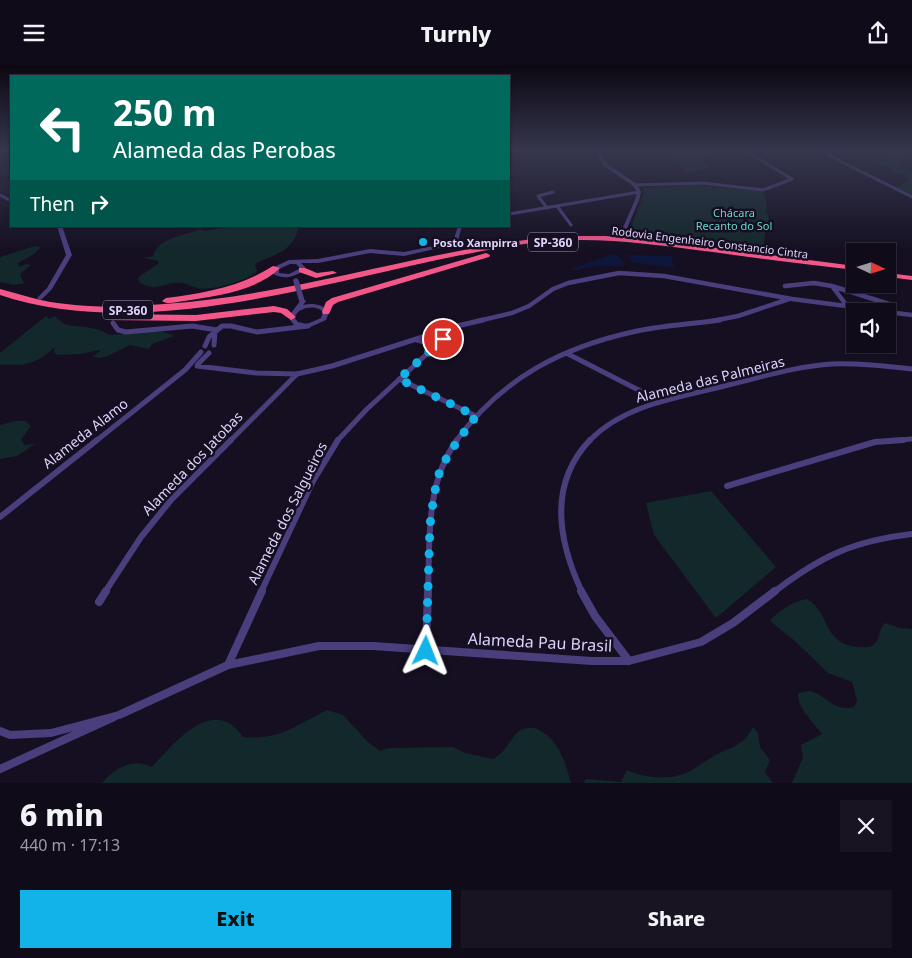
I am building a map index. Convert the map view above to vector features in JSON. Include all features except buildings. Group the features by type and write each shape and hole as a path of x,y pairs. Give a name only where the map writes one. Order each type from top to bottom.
{"highway":[{"path":"301,270 311,275 323,275 459,248 510,241 541,241"},
{"name":"Rodovia Engenheiro Constancio Cintra","path":"0,299 26,305 84,313 154,313 237,305 505,247 541,241"},
{"name":"Rodovia Engenheiro Constancio Cintra","path":"0,292 37,301 90,309 120,310 199,305 276,293 475,250 541,241 624,242 846,269"},
{"path":"326,312 332,301 369,288 541,241"},
{"path":"0,287 45,298 116,305 170,301 240,286 258,280 276,268"},
{"path":"896,274 912,275"},
{"path":"896,275 912,278"},
{"path":"84,313 119,317 196,318 274,309 284,311 292,319"}],"street":[{"path":"623,232 637,200 639,192 635,185 686,184"},
{"path":"707,184 763,190 780,184"},
{"path":"884,184 912,197"},
{"path":"547,208 538,196 553,192"},
{"path":"510,214 639,192"},
{"path":"557,206 571,225"},
{"path":"45,298 69,255 59,227"},
{"path":"296,281 276,274 276,268 283,263 318,261 370,251 404,254 452,244 457,240 460,227"},
{"path":"284,277 318,261"},
{"path":"294,262 301,270"},
{"path":"272,331 284,328 292,319 302,301 296,281 301,270"},
{"path":"201,351 197,364 256,373 297,375 332,366 458,326 512,313 568,283 619,273 664,276 792,299 846,306"},
{"path":"785,286 800,286 815,282 889,303"},
{"path":"832,286 846,305"},
{"path":"760,293 769,300 768,304"},
{"path":"426,651 430,525 434,495 439,474 449,453 476,416 505,389 533,369 568,354 622,335 733,317 768,304 792,299"},
{"path":"302,301 311,306"},
{"path":"204,346 216,330 227,325 249,331 272,331 308,326 324,319 326,312 318,306 298,309"},
{"path":"896,313 912,315"},
{"path":"292,319 301,326 308,326"},
{"path":"112,323 118,330 126,332 192,326 216,330"},
{"name":"Alameda dos Salgueiros","path":"228,665 287,535 328,455 350,425 428,351 458,326"},
{"path":"214,345 216,330"},
{"path":"413,340 426,342 429,345 428,351"},
{"name":"Alameda Alamo","path":"0,517 209,353"},
{"path":"568,354 660,401"},
{"name":"Alameda das Palmeiras","path":"629,661 595,616 571,571 559,524 560,503 571,467 593,437 624,415 660,401 819,365 855,364 912,369"},
{"name":"Alameda dos Jatobas","path":"99,602 141,537 171,500 297,375"},
{"path":"399,379 476,416"},
{"path":"727,486 875,442 912,439"},
{"name":"Alameda Pau Brasil","path":"0,731 10,735 51,733 118,715 228,665 319,647 373,646 592,661 629,661 671,652 701,642 734,623 816,563 836,552 876,539 912,534"},
{"path":"0,769 101,725 118,715"}],"green space":[{"path":"904,184 912,184 912,197 894,188"},
{"name":"Chácara Recanto do Sol","path":"696,185 761,191 765,194 767,209 765,213 768,213 769,223 765,233 764,244 768,248 764,253 628,235 644,193 643,188"},
{"path":"226,227 299,227 293,242 288,247 255,264 257,271 240,281 209,289 197,288 181,283 152,287 140,283 138,279 140,276 159,263 158,261 144,258 153,256 161,244 200,229 205,231"},
{"path":"35,246 41,247 34,254 18,263 19,267 26,264 31,265 20,274 23,282 26,283 13,285 0,282 0,257"},
{"path":"46,316 49,319 55,316 64,324 93,328 109,335 152,331 168,333 174,336 152,344 149,349 130,345 100,358 93,357 99,350 80,354 57,355 54,352 55,347 30,363 0,365 0,353"},
{"path":"25,421 31,426 21,440 25,445 35,444 17,456 0,459 0,425"},
{"path":"711,491 776,567 716,618 654,535 646,503"},
{"path":"807,599 820,611 838,640 846,644 857,647 872,646 877,641 881,628 885,623 900,628 912,629 912,783 792,783 803,758 801,745 822,734 803,710 798,699 798,693 810,691 835,705 846,708 854,707 857,701 852,682 828,673 795,641 770,621 787,607"},
{"path":"327,710 343,715 368,742 380,751 389,748 453,747 465,753 493,759 502,753 519,731 526,728 535,728 545,733 556,745 571,783 102,783 119,769 131,764 145,764 152,767 188,731 210,720 221,720 232,725 243,737 256,737 287,731"},
{"path":"753,727 758,733 760,747 770,760 765,772 773,783 584,783 586,779 621,782 627,770 646,776 660,777 674,777 684,774 741,742"}],"water":[{"path":"613,254 617,255 625,264 624,266 571,269"},
{"path":"627,255 671,256 674,268 632,262"}],"place":[{"name":"Posto Xampirra","path":"423,242"}],"route":[{"path":"426,651 430,525 434,495 439,474 449,453 476,416 399,379 443,339"}]}
